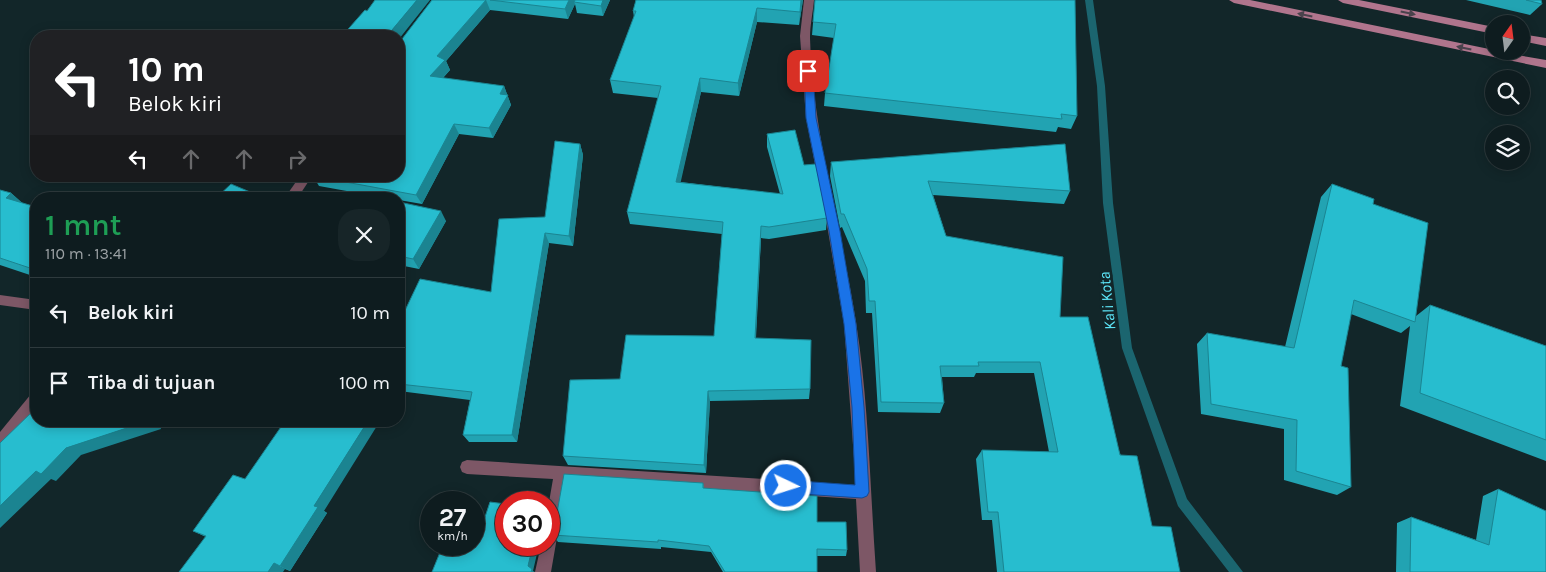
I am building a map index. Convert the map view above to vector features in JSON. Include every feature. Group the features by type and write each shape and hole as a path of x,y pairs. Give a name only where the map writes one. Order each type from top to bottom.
{"street":[{"path":"809,0 805,36 811,118 834,231 850,324 858,407 868,572"},
{"path":"1234,0 1546,64"},
{"path":"1344,0 1485,29"},
{"path":"1530,39 1546,42"},
{"path":"0,300 30,304"},
{"path":"0,440 8,434 30,406"},
{"path":"467,466 862,492"},
{"path":"558,491 561,473"},
{"path":"543,572 546,556"}],"building":[{"path":"375,0 417,0 392,30 347,30 365,10 367,11"},
{"path":"432,0 486,0 437,56 445,60 430,76 504,86 500,94 508,95 489,128 454,124 416,195 346,182 405,182 405,35"},
{"path":"490,0 569,0 565,9"},
{"path":"575,0 603,0 601,6 574,2"},
{"path":"636,0 801,0 800,12 757,8 738,83 700,78 676,182 783,194 767,134 795,130 804,165 816,164 827,218 769,227 761,226 755,338 811,340 810,389 708,391 704,465 563,456 570,380 620,379 626,335 714,336 723,222 627,212 661,86 610,80 636,11 633,11"},
{"path":"815,0 1075,0 1077,116 1061,114 1062,119 825,93 836,24 813,22"},
{"path":"1526,0 1541,0 1542,4"},
{"path":"555,141 580,144 569,236 545,233 512,435 463,435 472,392 405,385 405,310 420,279 491,292 499,219 545,217"},
{"path":"1065,144 1070,191 928,181 946,236 1063,257 1060,317 1088,317 1120,455 1137,456 1152,526 1171,527 1180,572 1004,572 998,512 988,512 982,450 1058,452 1040,362 978,362 979,366 940,366 944,403 881,402 875,301 869,301 867,269 844,214 841,214 831,162"},
{"path":"231,184 250,192 222,192"},
{"path":"1332,184 1374,199 1373,204 1428,223 1415,322 1354,300 1341,366 1348,368 1351,487 1296,471 1297,420 1211,404 1207,333 1294,348"},
{"path":"0,190 11,193 6,198 30,205 30,268 0,258"},
{"path":"405,203 441,211 413,259 405,257"},
{"path":"1430,305 1546,346 1546,440 1420,393"},
{"path":"30,414 30,427 130,427 66,448 41,474 36,471 0,506 0,443"},
{"path":"281,427 364,427 314,506 318,507 280,566 274,563 268,572 179,572 206,536 193,531 233,475 245,479"},
{"path":"564,474 703,483 703,488 817,496 817,522 846,522 847,550 817,549 817,572 725,572 709,546 658,540 658,542 560,535 560,496"},
{"path":"1498,489 1546,511 1546,572 1410,572 1411,517 1489,545"},
{"path":"490,502 495,503 495,556 530,556 528,566 532,569 531,572 432,572 439,556 485,556 485,517"}],"waterway":[{"name":"Kali Kota","path":"1089,0 1101,86 1108,203 1127,348 1182,502 1237,572"}],"route":[{"path":"786,486 862,492 858,407 850,324 834,231 811,118 808,71"}]}
